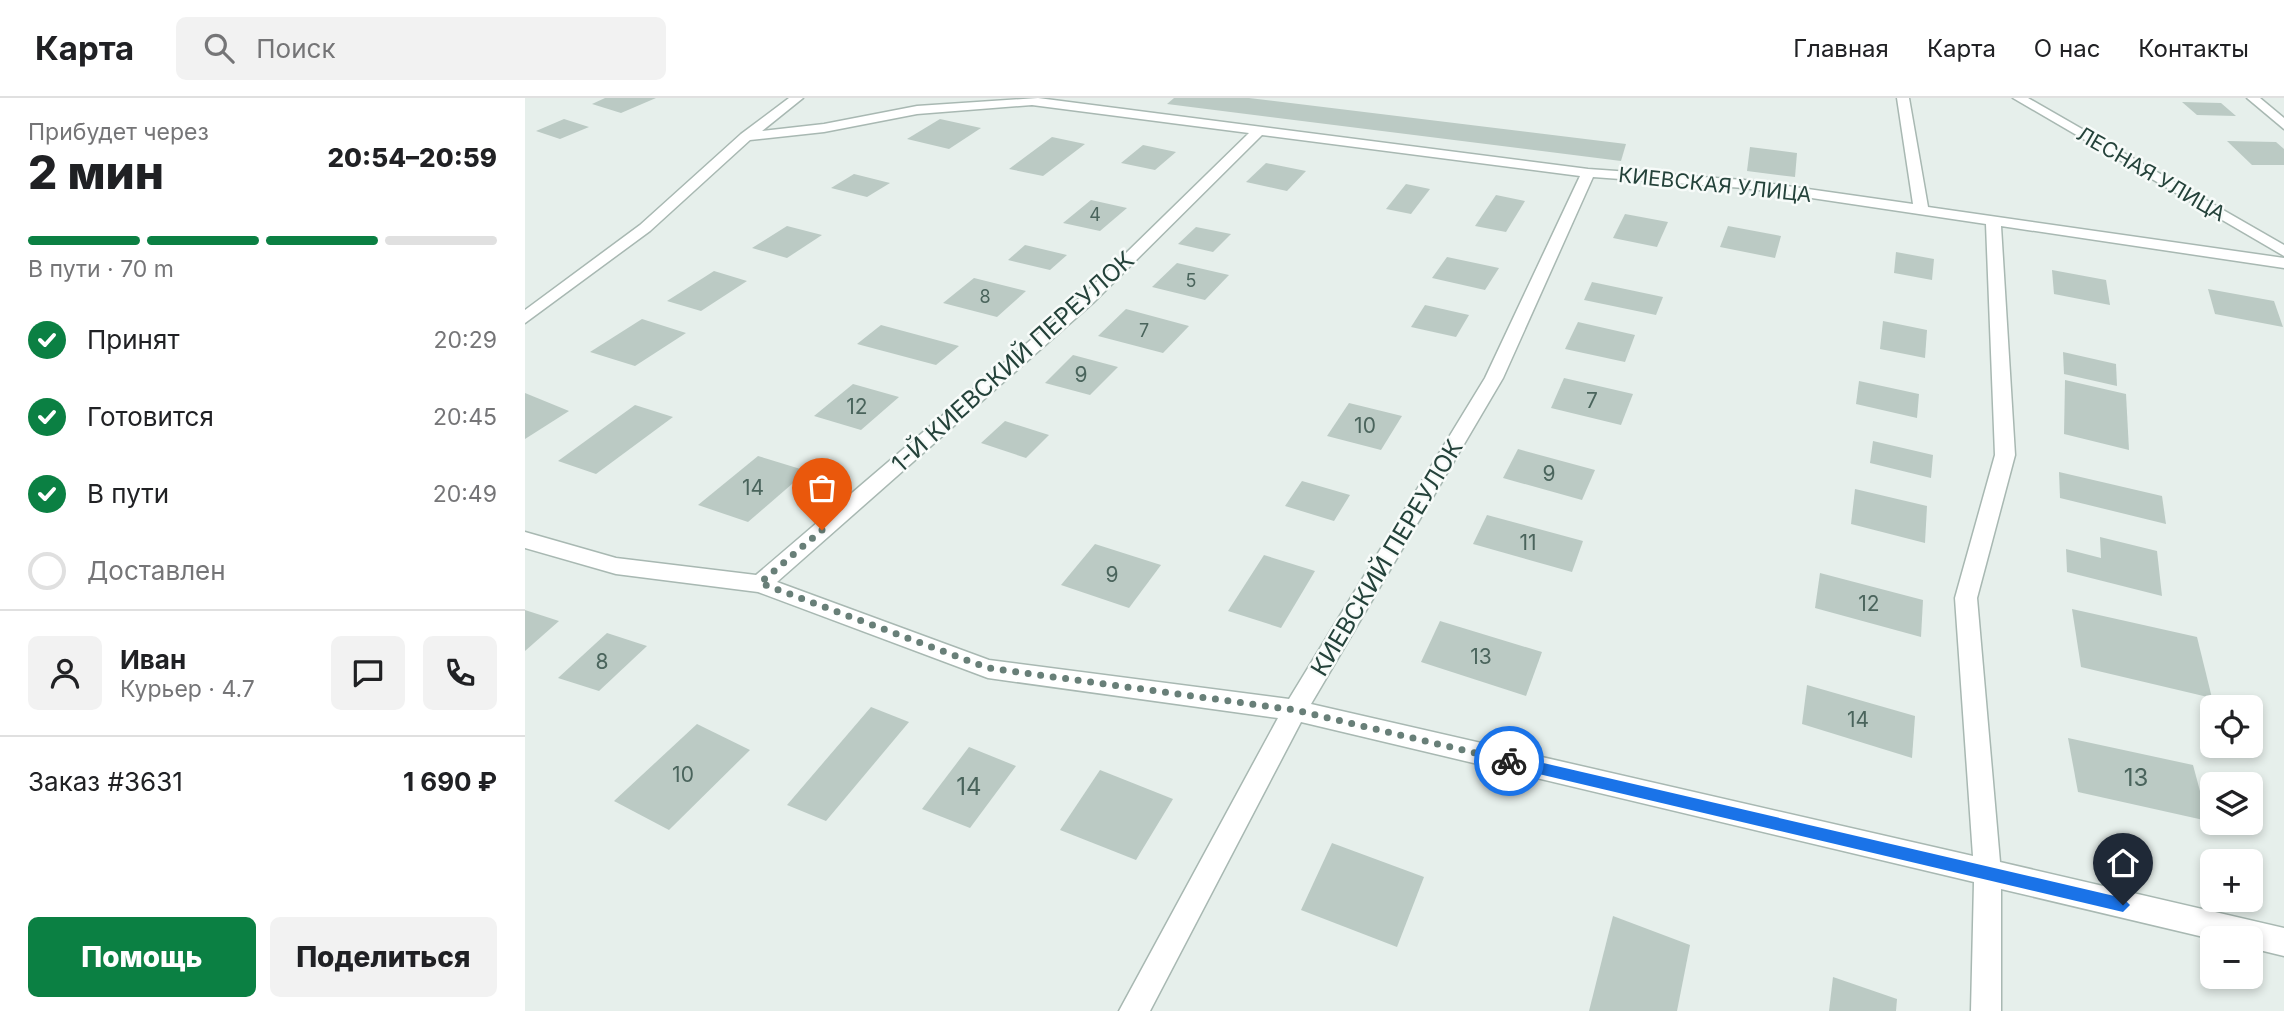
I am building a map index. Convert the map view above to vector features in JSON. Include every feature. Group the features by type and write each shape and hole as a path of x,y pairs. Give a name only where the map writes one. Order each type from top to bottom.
{"street":[{"path":"525,318 646,228 746,137 797,98"},
{"path":"1903,98 1921,209"},
{"name":"ЛЕСНАЯ УЛИЦА","path":"2019,98 2284,251"},
{"path":"2253,98 2284,125"},
{"name":"КИЕВСКАЯ УЛИЦА","path":"746,137 824,128 917,110 1031,101 1148,109 1257,132 1588,173 1744,184 2284,262"},
{"name":"1-Й КИЕВСКИЙ ПЕРЕУЛОК","path":"760,583 1087,300 1257,132"},
{"name":"КИЕВСКИЙ ПЕРЕУЛОК","path":"1134,1011 1295,710 1494,378 1588,173"},
{"path":"1986,1011 1988,874 1966,598 2005,455 1993,219"},
{"path":"525,540 616,566 760,583 988,668 1295,710 2284,942"}],"building":[{"path":"605,98 656,98 621,113 592,104"},
{"path":"1174,98 1249,98 1626,144 1621,161 1167,104"},
{"path":"2182,102 2221,103 2236,116 2197,115"},
{"path":"564,119 589,127 560,139 536,131"},
{"path":"940,119 981,128 949,149 907,139"},
{"path":"1052,137 1085,144 1043,176 1009,169"},
{"path":"2227,141 2276,142 2284,149 2284,165 2252,165"},
{"path":"1143,145 1176,152 1155,170 1121,163"},
{"path":"1750,147 1797,153 1795,177 1747,171"},
{"path":"1266,163 1306,171 1287,191 1246,182"},
{"path":"854,174 890,183 867,197 831,188"},
{"path":"1406,184 1430,189 1411,214 1386,209"},
{"path":"1496,195 1525,201 1506,232 1475,226"},
{"path":"1091,200 1127,208 1100,231 1063,223"},
{"path":"1625,214 1668,222 1657,247 1613,238"},
{"path":"787,226 822,235 787,258 752,248"},
{"path":"1728,226 1781,236 1775,258 1720,247"},
{"path":"1196,227 1231,234 1213,252 1178,244"},
{"path":"1025,245 1067,255 1050,270 1008,260"},
{"path":"1896,252 1934,259 1932,280 1894,273"},
{"path":"1447,257 1499,268 1485,290 1432,278"},
{"path":"1177,263 1229,275 1205,300 1152,287"},
{"path":"2052,270 2106,280 2110,305 2054,294"},
{"path":"714,271 747,281 701,311 667,301"},
{"path":"974,278 1026,291 997,317 943,303"},
{"path":"1592,282 1663,297 1656,315 1584,300"},
{"path":"2208,289 2274,301 2283,327 2215,314"},
{"path":"1425,305 1469,315 1456,337 1411,327"},
{"path":"1126,309 1189,326 1163,353 1098,336"},
{"path":"642,319 686,333 635,366 590,352"},
{"path":"1883,321 1927,330 1925,358 1880,349"},
{"path":"1578,322 1635,335 1625,362 1565,349"},
{"path":"881,325 959,346 936,365 857,344"},
{"path":"2063,352 2116,364 2117,386 2064,374"},
{"path":"1073,355 1118,367 1090,395 1045,383"},
{"path":"1564,378 1633,394 1621,425 1551,408"},
{"path":"2065,380 2126,394 2129,450 2064,434"},
{"path":"1859,381 1919,394 1917,418 1856,404"},
{"path":"853,384 899,397 861,430 814,416"},
{"path":"525,393 569,411 525,439"},
{"path":"1349,403 1402,416 1381,450 1327,436"},
{"path":"635,405 673,417 596,474 558,461"},
{"path":"1005,421 1049,435 1026,458 981,443"},
{"path":"1873,441 1933,455 1931,478 1870,463"},
{"path":"1518,449 1595,470 1582,500 1503,478"},
{"path":"758,456 807,471 748,522 698,505"},
{"path":"2059,472 2162,496 2166,524 2060,498"},
{"path":"1302,481 1350,495 1334,521 1285,506"},
{"path":"1855,489 1927,506 1925,543 1851,524"},
{"path":"1487,515 1583,541 1572,572 1473,544"},
{"path":"2100,537 2157,551 2162,596 2067,572 2066,549 2101,558"},
{"path":"1095,544 1161,565 1129,608 1061,585"},
{"path":"1264,555 1315,571 1281,628 1228,611"},
{"path":"1820,573 1923,600 1921,637 1815,608"},
{"path":"2072,609 2197,637 2211,695 2200,695 2081,667"},
{"path":"525,610 559,621 525,651"},
{"path":"1440,621 1542,652 1526,696 1421,662"},
{"path":"607,633 647,646 599,691 558,678"},
{"path":"1807,685 1915,716 1912,758 1802,724"},
{"path":"871,707 909,722 826,821 787,805"},
{"path":"697,724 750,750 669,830 614,801"},
{"path":"2068,738 2193,765 2200,791 2200,819 2078,792"},
{"path":"969,747 1016,766 970,828 922,809"},
{"path":"1100,770 1173,799 1136,860 1060,830"},
{"path":"1332,843 1424,877 1397,947 1301,910"},
{"path":"1613,916 1690,945 1677,1011 1589,1011"},
{"path":"1833,977 1897,999 1896,1011 1829,1011"}],"way so far":[{"path":"822,530 760,583 988,668 1295,710 1509,761"}],"route":[{"path":"1509,761 2123,905"}]}
